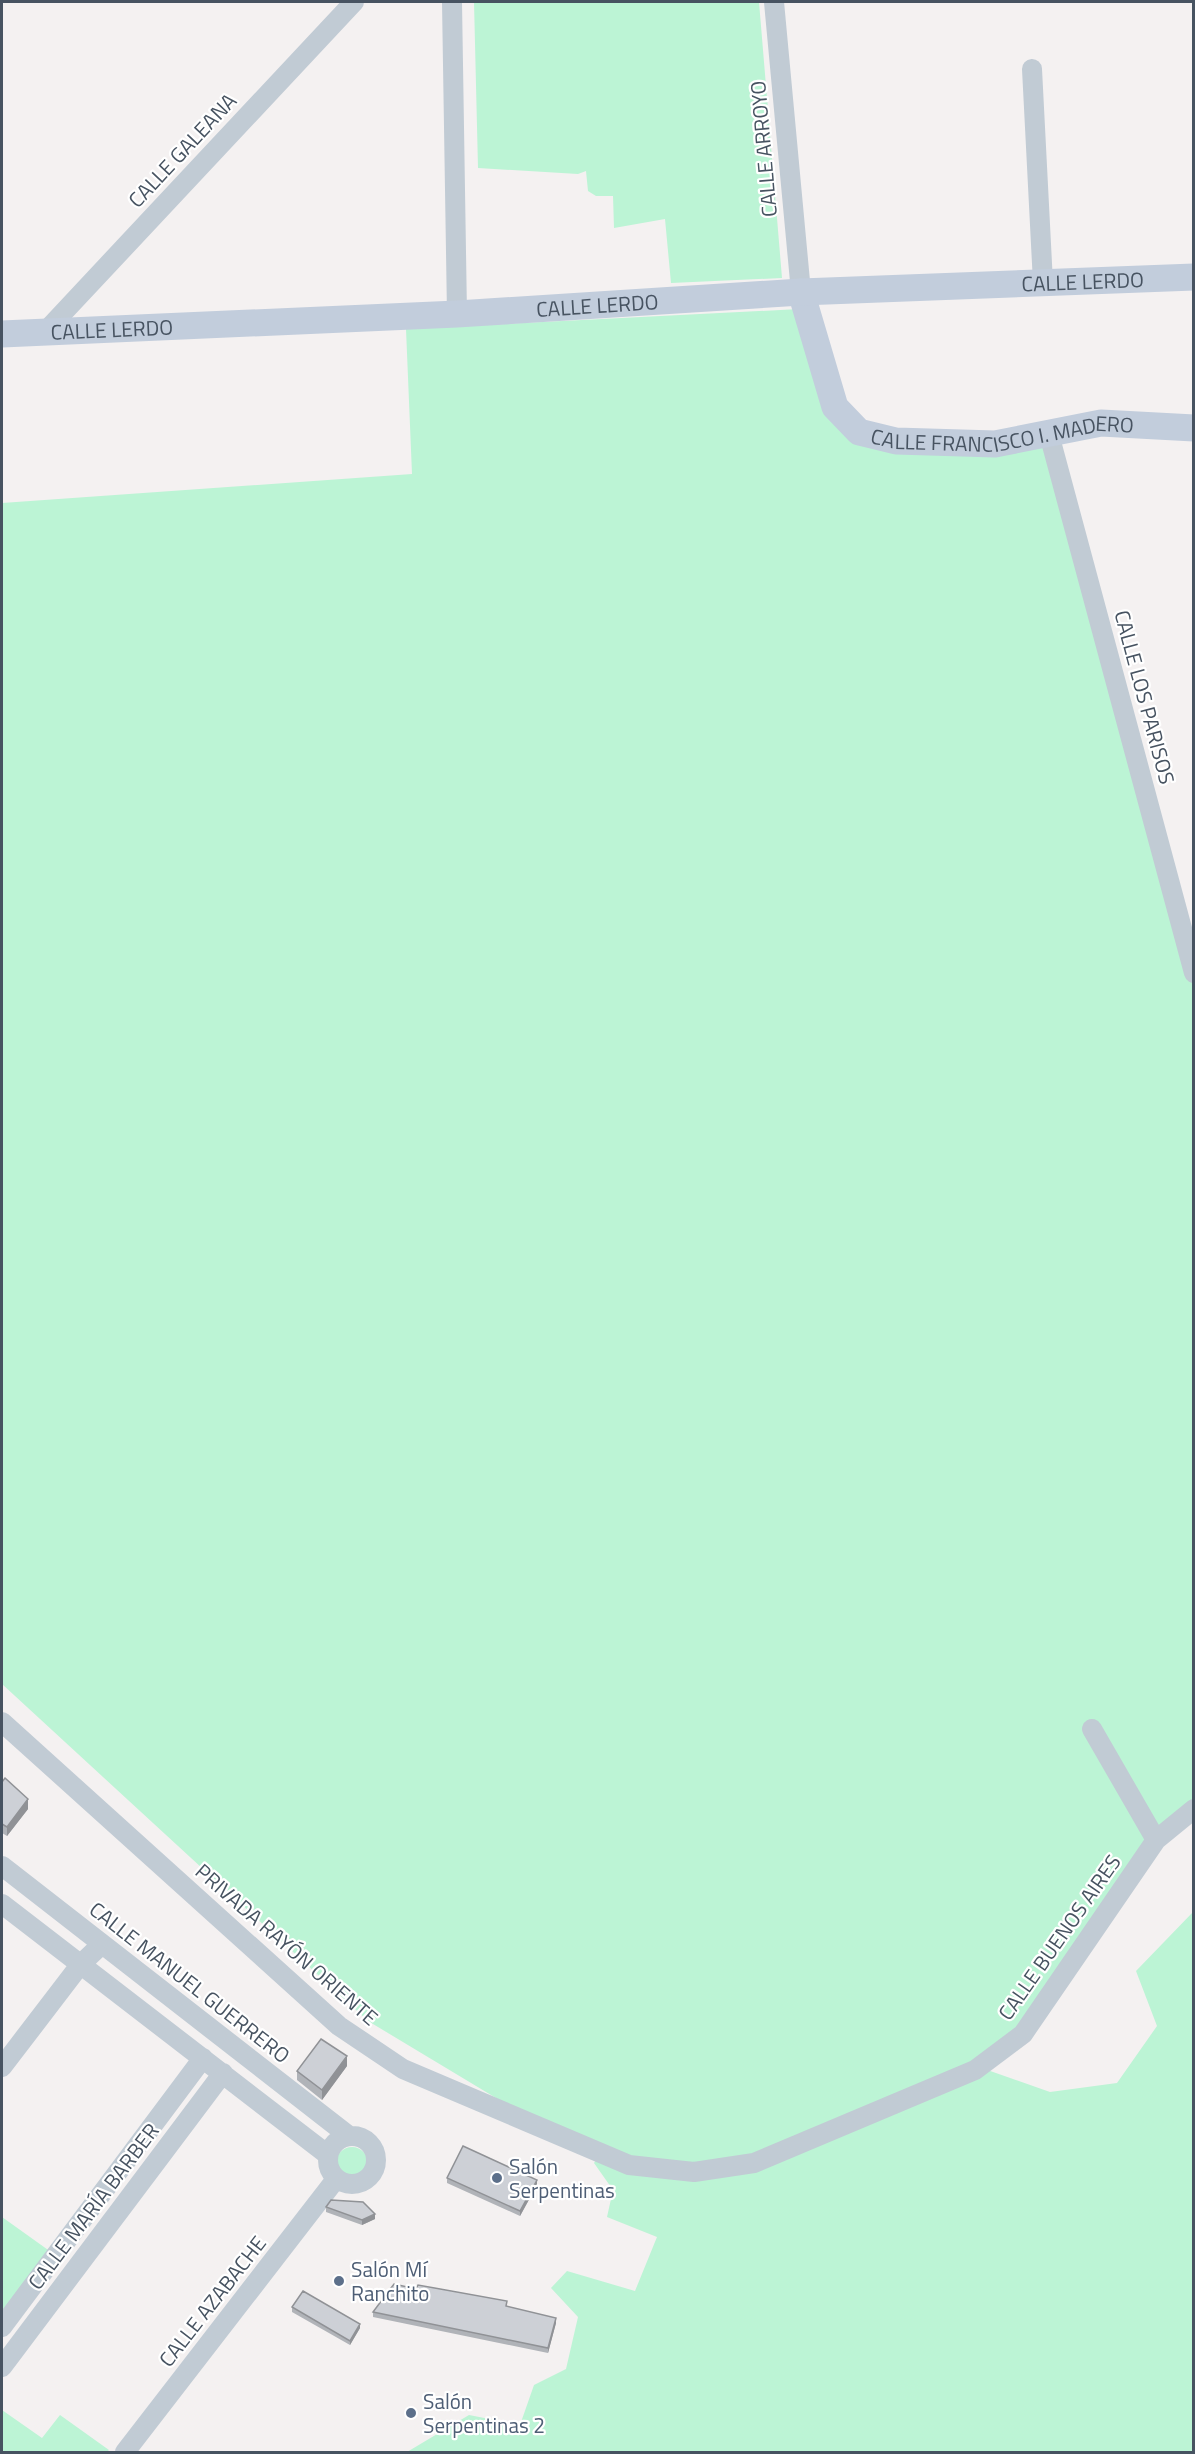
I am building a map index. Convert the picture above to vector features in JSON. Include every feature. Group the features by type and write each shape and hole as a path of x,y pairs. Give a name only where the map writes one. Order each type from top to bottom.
{"street":[{"name":"CALLE GALEANA","path":"45,332 354,2"},
{"path":"452,2 458,314"},
{"name":"CALLE ARROYO","path":"774,2 801,292"},
{"path":"1032,69 1043,283"},
{"name":"CALLE LERDO","path":"2,334 458,314 801,292 1194,277"},
{"name":"CALLE FRANCISCO I. MADERO","path":"801,292 835,406 859,432 896,441 995,444 1101,423 1194,428"},
{"name":"CALLE LOS PARISOS","path":"1049,434 1194,973"},
{"name":"PRIVADA RAYÓN ORIENTE","path":"2,1722 339,2026 403,2069 629,2165 694,2172 754,2163"},
{"path":"1092,1729 1156,1840"},
{"name":"CALLE BUENOS AIRES","path":"754,2163 975,2070 1023,2034 1156,1840 1194,1809"},
{"name":"CALLE MANUEL GUERRERO","path":"2,1866 349,2136"},
{"path":"2,1904 328,2155"},
{"path":"2,2067 80,1965 102,1944"},
{"name":"CALLE MARÍA BARBER","path":"2,2327 203,2058"},
{"name":"CALLE MARÍA BARBER","path":"2,2367 223,2073"},
{"path":"349,2136 359,2136 368,2141 374,2148 377,2158 376,2167 371,2176 364,2182 354,2185 344,2184 336,2179 329,2168 328,2155 335,2142 349,2136"},
{"name":"CALLE AZABACHE","path":"125,2452 336,2179"}],"green space":[{"path":"474,2 759,2 782,278 671,283 665,219 614,228 613,196 596,196 588,191 586,171 578,174 478,168"},
{"path":"799,309 852,430 1047,432 1193,985 1194,1807 1160,1832 1025,2030 976,2066 1050,2092 1117,2083 1157,2026 1136,1971 1193,1912 1193,2452 407,2452 469,2415 520,2425 534,2385 566,2369 578,2317 551,2288 567,2271 635,2291 657,2237 607,2217 613,2190 594,2163 604,2147 501,2101 368,2021 2,1684 2,503 412,474 406,329"},
{"path":"352,2147 363,2152 368,2163 363,2174 352,2179 341,2174 336,2163 341,2152"},
{"path":"2,2217 51,2252 2,2316"},
{"path":"2,2410 42,2438 60,2415 109,2450 107,2452 2,2452"}],"building":[{"path":"5,1778 28,1799 7,1827 2,1824 2,1782"},
{"path":"321,2039 347,2056 322,2090 297,2071"},
{"path":"463,2146 537,2180 520,2211 447,2178"},
{"path":"331,2200 363,2202 375,2214 362,2220 326,2207"},
{"path":"394,2284 416,2289 418,2285 507,2301 506,2306 556,2318 548,2348 373,2312"},
{"path":"303,2291 360,2324 350,2341 292,2307"}],"place":[{"name":"Salón Serpentinas","path":"497,2178"},
{"name":"Salón Mí Ranchito","path":"339,2281"},
{"name":"Salón Serpentinas 2","path":"411,2413"}]}
